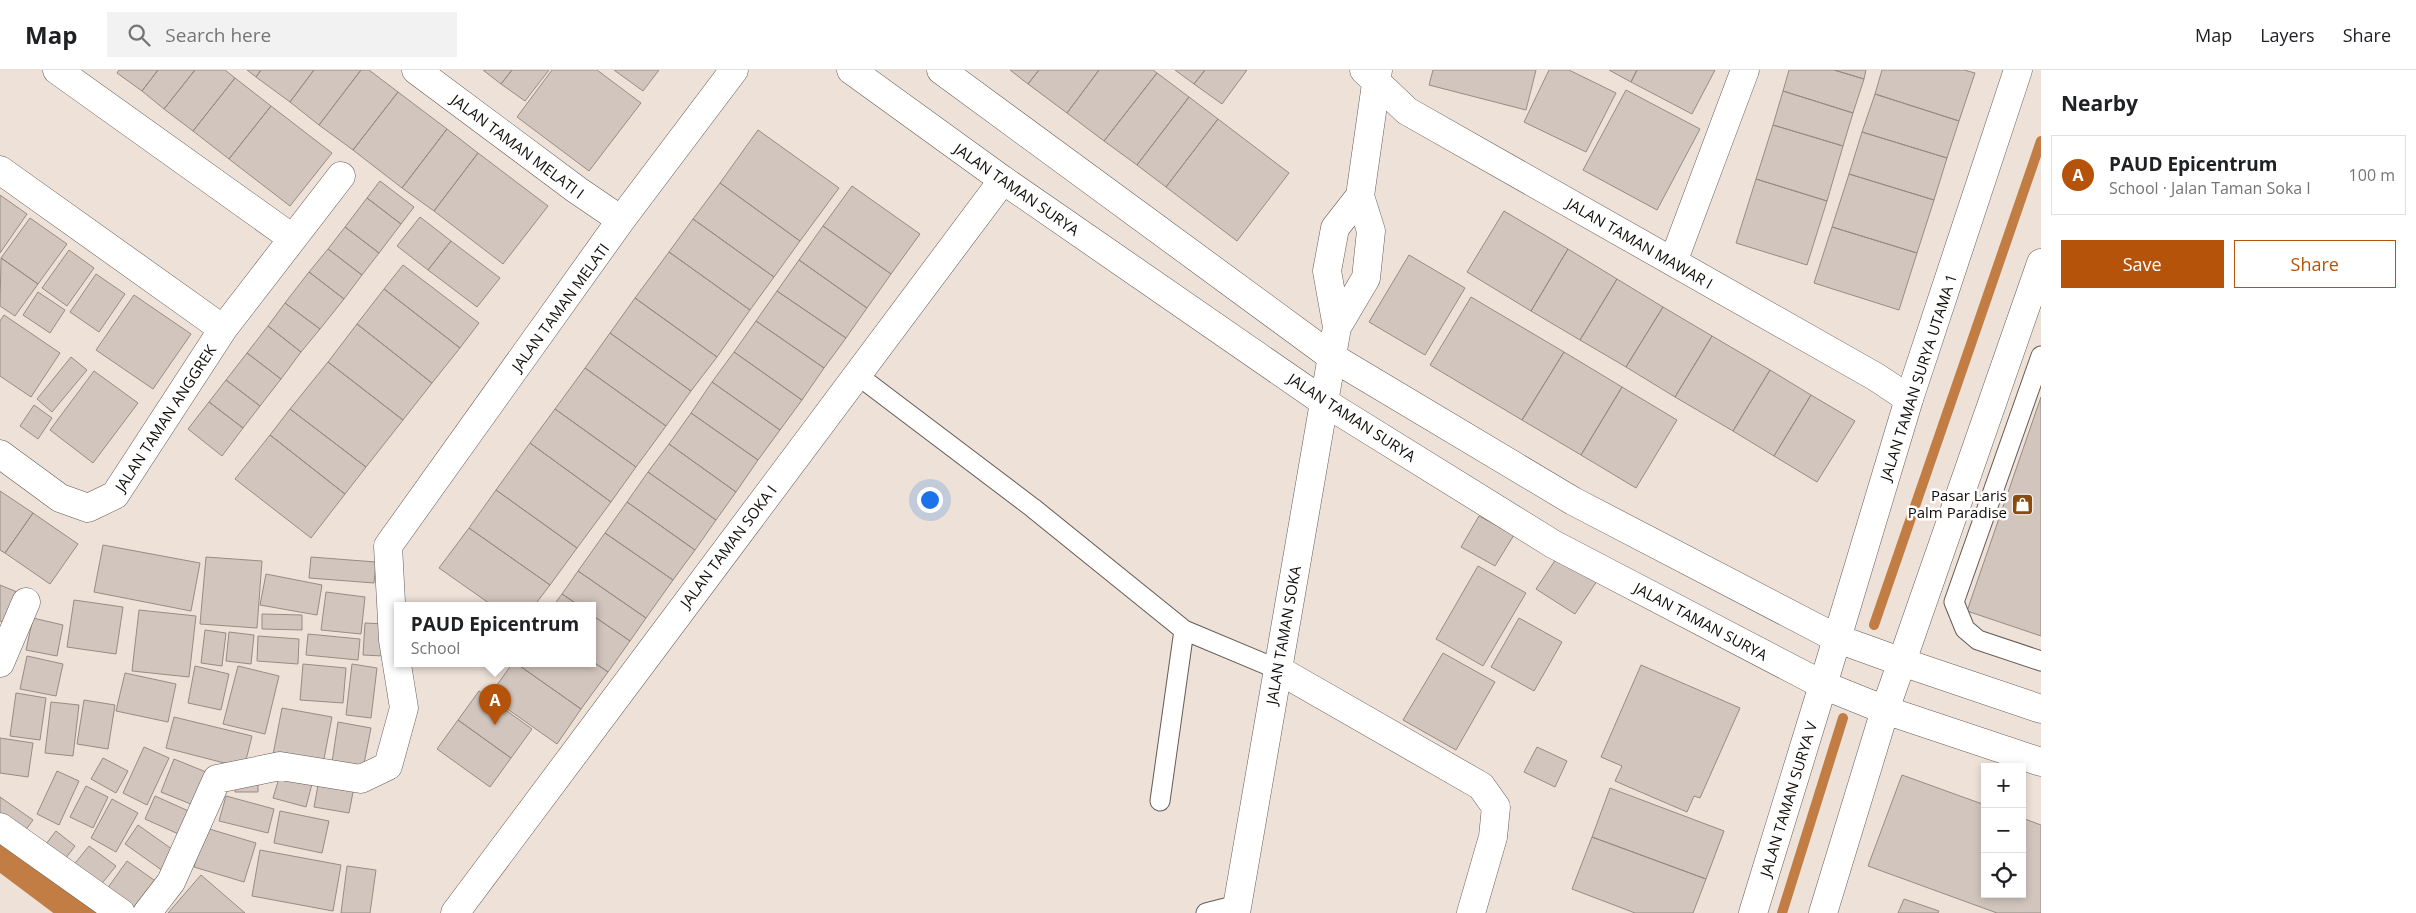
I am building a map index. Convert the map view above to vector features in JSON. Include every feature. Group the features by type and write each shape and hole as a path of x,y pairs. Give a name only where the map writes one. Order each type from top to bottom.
{"street":[{"path":"57,70 292,238"},
{"name":"JALAN TAMAN MELATI I","path":"416,70 577,190 621,220"},
{"name":"JALAN TAMAN MELATI","path":"394,651 388,546 621,220 734,70"},
{"name":"JALAN TAMAN SURYA","path":"851,70 1003,180 1324,402 1553,544 1823,685 1885,710 2041,762"},
{"path":"941,70 1332,356 1573,501 1838,639 2041,709"},
{"path":"1673,262 1745,70"},
{"name":"JALAN TAMAN SURYA UTAMA 1","path":"1823,685 1910,399 2018,70"},
{"path":"1337,327 1366,278 1370,231 1360,196 1373,74"},
{"name":"JALAN TAMAN MAWAR I","path":"1373,74 1408,111 1876,377 1910,399"},
{"name":"JALAN TAMAN ANGGREK","path":"0,170 224,329"},
{"name":"JALAN TAMAN ANGGREK","path":"0,454 60,498 69,502 88,508 115,495 224,329 340,176"},
{"name":"JALAN TAMAN SOKA I","path":"455,913 856,374 1003,180"},
{"path":"1337,327 1327,271 1335,228 1360,196"},
{"path":"1823,913 1885,710 2041,263"},
{"name":"JALAN TAMAN SOKA","path":"1237,909 1337,327"},
{"path":"0,663 26,602"},
{"name":"JALAN TAMAN MELATI","path":"147,913 171,882 217,779 280,766 361,779 388,766 404,708 397,667"},
{"path":"1277,669 1481,786 1496,807 1493,837 1471,913"},
{"name":"JALAN TAMAN SURYA V","path":"1753,913 1823,685"},
{"path":"0,827 121,913"}],"lane":[{"path":"2041,356 1954,602 1965,629 1978,640 2041,661"},
{"path":"856,374 1033,508 1184,630 1277,669"},
{"path":"1160,801 1184,630"},
{"path":"1206,913 1237,909"}],"building":[{"path":"119,70 158,70 142,91 117,73"},
{"path":"158,70 195,70 164,109 142,91"},
{"path":"195,70 225,70 235,78 193,131 164,109"},
{"path":"247,70 261,70 256,77"},
{"path":"261,70 314,70 290,102 256,77"},
{"path":"314,70 361,70 319,125 290,102"},
{"path":"361,70 369,70 398,92 353,150 319,125"},
{"path":"483,70 512,70 501,84"},
{"path":"512,70 549,70 525,101 501,84"},
{"path":"552,70 597,70 641,103 589,171 517,117"},
{"path":"614,70 659,70 643,91"},
{"path":"1010,70 1039,70 1028,84"},
{"path":"1039,70 1099,70 1067,113 1028,84"},
{"path":"1099,70 1153,70 1157,73 1104,141 1067,113"},
{"path":"1175,70 1205,70 1194,84"},
{"path":"1205,70 1247,70 1222,104 1194,84"},
{"path":"1433,70 1536,70 1526,110 1429,85"},
{"path":"1549,70 1569,70 1616,93 1586,152 1524,122"},
{"path":"1609,70 1637,70 1631,82"},
{"path":"1637,70 1715,70 1692,114 1631,82"},
{"path":"1789,70 1834,70 1864,79 1853,113 1783,91"},
{"path":"1834,70 1866,70 1864,79"},
{"path":"1882,70 1964,70 1975,73 1959,121 1875,94"},
{"path":"1157,73 1189,97 1137,165 1104,141"},
{"path":"235,78 271,106 229,159 193,131"},
{"path":"1626,90 1700,129 1657,210 1583,170"},
{"path":"1783,91 1853,113 1843,146 1773,125"},
{"path":"398,92 447,129 402,188 353,150"},
{"path":"1875,94 1959,121 1947,158 1862,132"},
{"path":"1189,97 1218,119 1166,187 1137,165"},
{"path":"271,106 332,153 290,206 229,159"},
{"path":"1218,119 1289,173 1237,241 1166,187"},
{"path":"1773,125 1843,146 1827,201 1756,179"},
{"path":"447,129 478,153 434,211 402,188"},
{"path":"758,130 839,188 800,241 720,183"},
{"path":"1862,132 1947,158 1934,200 1849,174"},
{"path":"478,153 548,206 503,264 434,211"},
{"path":"1849,174 1934,200 1917,253 1832,227"},
{"path":"1756,179 1827,201 1807,265 1736,243"},
{"path":"380,181 414,207 401,224 367,198"},
{"path":"720,183 800,241 774,277 693,219"},
{"path":"852,186 920,234 891,274 823,226"},
{"path":"0,195 27,214 0,253"},
{"path":"367,198 401,224 379,253 345,227"},
{"path":"1504,211 1568,249 1531,311 1467,272"},
{"path":"420,217 451,241 428,270 397,246"},
{"path":"30,218 67,244 38,284 1,258"},
{"path":"693,219 774,277 750,310 669,252"},
{"path":"823,226 891,274 867,308 799,260"},
{"path":"345,227 379,253 362,275 328,249"},
{"path":"1832,227 1917,253 1899,310 1814,283"},
{"path":"451,241 500,278 477,307 428,270"},
{"path":"328,249 362,275 344,299 309,272"},
{"path":"1568,249 1617,279 1580,340 1531,311"},
{"path":"69,250 94,268 67,306 42,288"},
{"path":"669,252 750,310 717,357 635,298"},
{"path":"1409,255 1465,288 1425,355 1369,322"},
{"path":"1,258 38,284 15,316 0,306"},
{"path":"799,260 867,308 846,338 777,291"},
{"path":"403,265 479,323 460,348 384,289"},
{"path":"309,272 344,299 320,329 285,303"},
{"path":"96,274 125,294 99,332 70,312"},
{"path":"1617,279 1663,307 1626,367 1580,340"},
{"path":"384,289 460,348 432,383 357,324"},
{"path":"777,291 846,338 824,368 756,321"},
{"path":"38,292 65,310 50,333 23,315"},
{"path":"134,295 191,334 153,389 96,350"},
{"path":"1471,297 1564,352 1522,420 1430,365"},
{"path":"635,298 717,357 691,391 610,333"},
{"path":"285,303 320,329 301,352 268,326"},
{"path":"1663,307 1712,336 1675,397 1626,367"},
{"path":"4,315 60,353 31,397 0,376 0,321"},
{"path":"756,321 824,368 802,400 734,352"},
{"path":"357,324 432,383 403,420 328,362"},
{"path":"268,326 301,352 281,379 247,353"},
{"path":"610,333 691,391 666,426 585,368"},
{"path":"1712,336 1770,370 1733,431 1675,397"},
{"path":"734,352 802,400 780,430 712,382"},
{"path":"1564,352 1622,387 1581,455 1522,420"},
{"path":"247,353 281,379 260,406 226,380"},
{"path":"71,357 87,370 52,412 37,399"},
{"path":"328,362 403,420 366,467 290,409"},
{"path":"585,368 666,426 636,467 555,409"},
{"path":"1770,370 1811,395 1774,456 1733,431"},
{"path":"94,371 138,403 93,463 50,430"},
{"path":"226,380 260,406 243,428 209,402"},
{"path":"712,382 780,430 758,460 691,413"},
{"path":"1622,387 1677,420 1636,488 1581,455"},
{"path":"1811,395 1855,421 1817,482 1774,456"},
{"name":"Pasar Laris Palm Paradise","path":"2041,397 2041,636 1967,611"},
{"path":"209,402 243,428 222,456 188,429"},
{"path":"34,405 52,418 38,439 20,426"},
{"path":"290,409 366,467 345,494 270,435"},
{"path":"555,409 636,467 611,502 530,443"},
{"path":"691,413 758,460 736,492 669,444"},
{"path":"270,435 345,494 311,538 235,479"},
{"path":"530,443 611,502 577,548 496,490"},
{"path":"669,444 736,492 716,520 648,472"},
{"path":"648,472 716,520 695,550 627,502"},
{"path":"496,490 577,548 550,585 469,528"},
{"path":"0,491 33,513 5,553 0,550"},
{"path":"627,502 695,550 673,580 605,533"},
{"path":"33,513 78,544 50,584 5,553"},
{"path":"1479,516 1514,535 1495,566 1461,547"},
{"path":"469,528 550,585 537,602 487,602 439,568"},
{"path":"605,533 673,580 646,618 578,571"},
{"path":"103,545 200,563 191,611 94,592"},
{"path":"1558,556 1597,581 1575,614 1536,589"},
{"path":"206,557 262,561 257,628 200,624"},
{"path":"311,557 376,562 374,583 309,578"},
{"path":"1478,566 1526,593 1483,666 1436,639"},
{"path":"578,571 646,618 630,641 596,618 596,602 574,602 562,594"},
{"path":"266,574 322,585 317,615 260,605"},
{"path":"0,585 17,592 3,622 0,621"},
{"path":"326,592 365,597 361,634 321,630"},
{"path":"562,594 574,602 556,602"},
{"path":"74,600 123,607 116,654 67,647"},
{"path":"139,610 196,616 189,677 132,671"},
{"path":"262,614 302,615 302,630 262,629"},
{"path":"33,618 63,625 57,656 26,650"},
{"path":"596,618 630,641 608,672 596,664"},
{"path":"1519,618 1562,642 1534,691 1491,667"},
{"path":"365,623 385,624 383,656 363,655"},
{"path":"205,630 226,633 222,666 201,663"},
{"path":"229,632 254,635 251,664 226,661"},
{"path":"308,634 360,639 358,660 306,655"},
{"path":"258,636 299,639 298,664 257,661"},
{"path":"1443,653 1495,682 1456,750 1403,720"},
{"path":"27,656 63,664 56,696 20,689"},
{"path":"303,664 346,668 343,703 300,700"},
{"path":"352,664 377,668 371,718 346,715"},
{"path":"596,664 608,672 581,709 521,667 596,667"},
{"path":"1641,665 1740,708 1700,798 1694,796 1687,812 1615,781 1622,766 1601,757"},
{"path":"195,666 229,674 221,710 188,703"},
{"path":"238,666 279,676 265,734 223,724"},
{"path":"510,667 521,667 581,709 557,744 489,696"},
{"path":"125,673 176,684 168,722 116,711"},
{"path":"479,691 532,729 511,758 458,720"},
{"path":"16,693 46,698 40,740 10,736"},
{"path":"84,700 115,705 108,749 77,744"},
{"path":"51,702 79,705 73,756 45,753"},
{"path":"282,708 332,717 322,769 272,760"},
{"path":"174,717 252,736 244,768 166,748"},
{"path":"458,720 511,758 490,787 437,749"},
{"path":"338,722 371,728 362,774 331,769"},
{"path":"0,738 33,743 28,777 0,773"},
{"path":"144,747 169,758 147,805 123,793"},
{"path":"1537,747 1567,761 1555,787 1524,772"},
{"path":"103,758 128,771 116,793 91,779"},
{"path":"174,759 211,774 198,807 161,792"},
{"path":"57,771 79,781 59,825 37,814"},
{"path":"236,775 258,776 258,792 235,792"},
{"path":"280,775 312,784 306,807 273,798"},
{"path":"1902,775 1981,804 1981,898 2026,898 2026,819 2041,825 2041,913 1997,913 1868,866"},
{"path":"319,780 354,787 349,813 314,807"},
{"path":"86,786 108,797 93,828 70,817"},
{"path":"1610,788 1724,831 1706,879 1592,837"},
{"path":"155,796 193,813 183,836 145,819"},
{"path":"226,796 274,809 268,833 219,821"},
{"path":"0,797 33,820 22,835 0,820"},
{"path":"112,799 138,813 116,852 91,838"},
{"path":"280,811 329,821 322,853 274,843"},
{"path":"138,825 176,852 163,871 125,844"},
{"path":"206,828 256,843 244,882 194,867"},
{"path":"56,831 75,846 59,867 40,852"},
{"path":"1592,837 1706,879 1693,913 1635,913 1572,889"},
{"path":"89,846 116,866 95,892 68,872"},
{"path":"260,850 341,865 333,911 252,896"},
{"path":"127,861 161,885 140,913 107,889"},
{"path":"347,866 376,870 370,913 341,913"},
{"path":"201,875 245,913 168,913"},
{"path":"1904,899 1939,911 1938,913 1898,913"}],"waterway":[{"path":"1874,625 2041,141"},
{"path":"1782,913 1843,718"},
{"path":"0,853 80,913"}],"place":[{"name":"Pasar Laris Palm Paradise","path":"2023,504"},
{"name":"PAUD Epicentrum","path":"495,725"}]}
